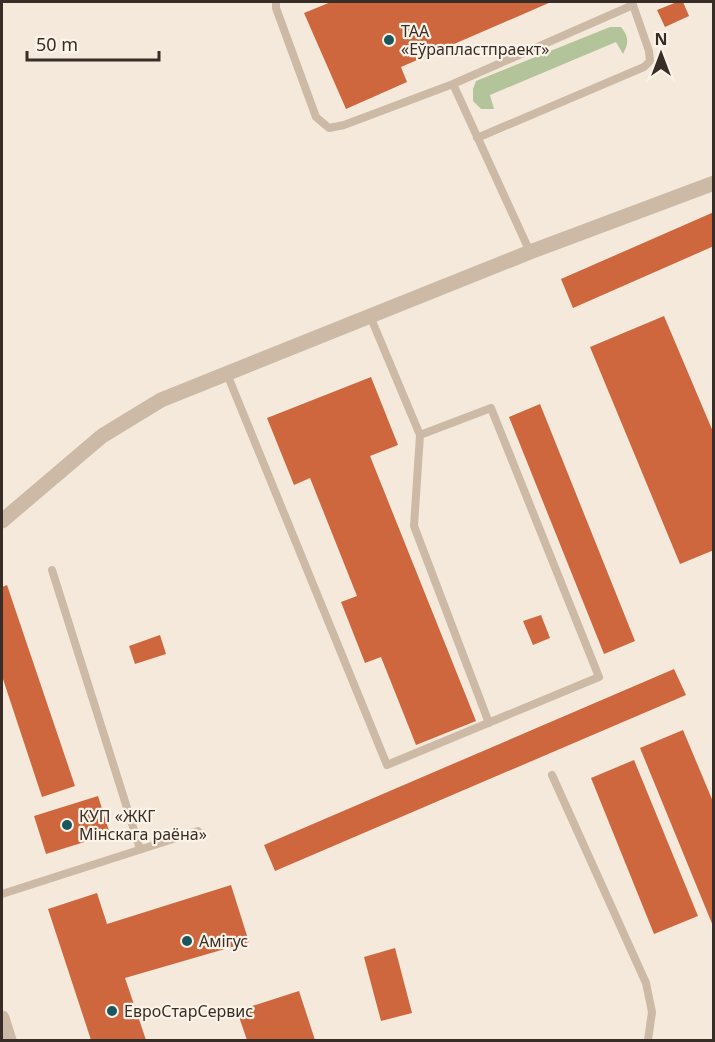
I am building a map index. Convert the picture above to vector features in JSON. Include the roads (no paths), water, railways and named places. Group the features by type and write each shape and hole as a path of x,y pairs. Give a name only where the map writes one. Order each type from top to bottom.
{"street":[{"path":"2,521 102,436 161,400 530,252 714,183"},
{"path":"2,1018 9,1041"}],"lane":[{"path":"276,2 276,8 316,117 329,128 344,125 453,84 632,3 649,51 650,61 644,67 477,138"},
{"path":"453,84 530,252"},
{"path":"370,316 420,435 414,526 489,723"},
{"path":"227,374 387,765 599,677 491,408 420,435"},
{"path":"52,570 140,849"},
{"path":"552,775 646,983 652,1012 648,1041"},
{"path":"2,894 198,831"}],"place":[{"name":"ТАА «Еўрапластпраект»","path":"389,40"},
{"name":"КУП «ЖКГ Мінскага раёна»","path":"67,825"},
{"name":"Амігус","path":"187,941"},
{"name":"ЕвроСтарСервис","path":"112,1011"}]}
